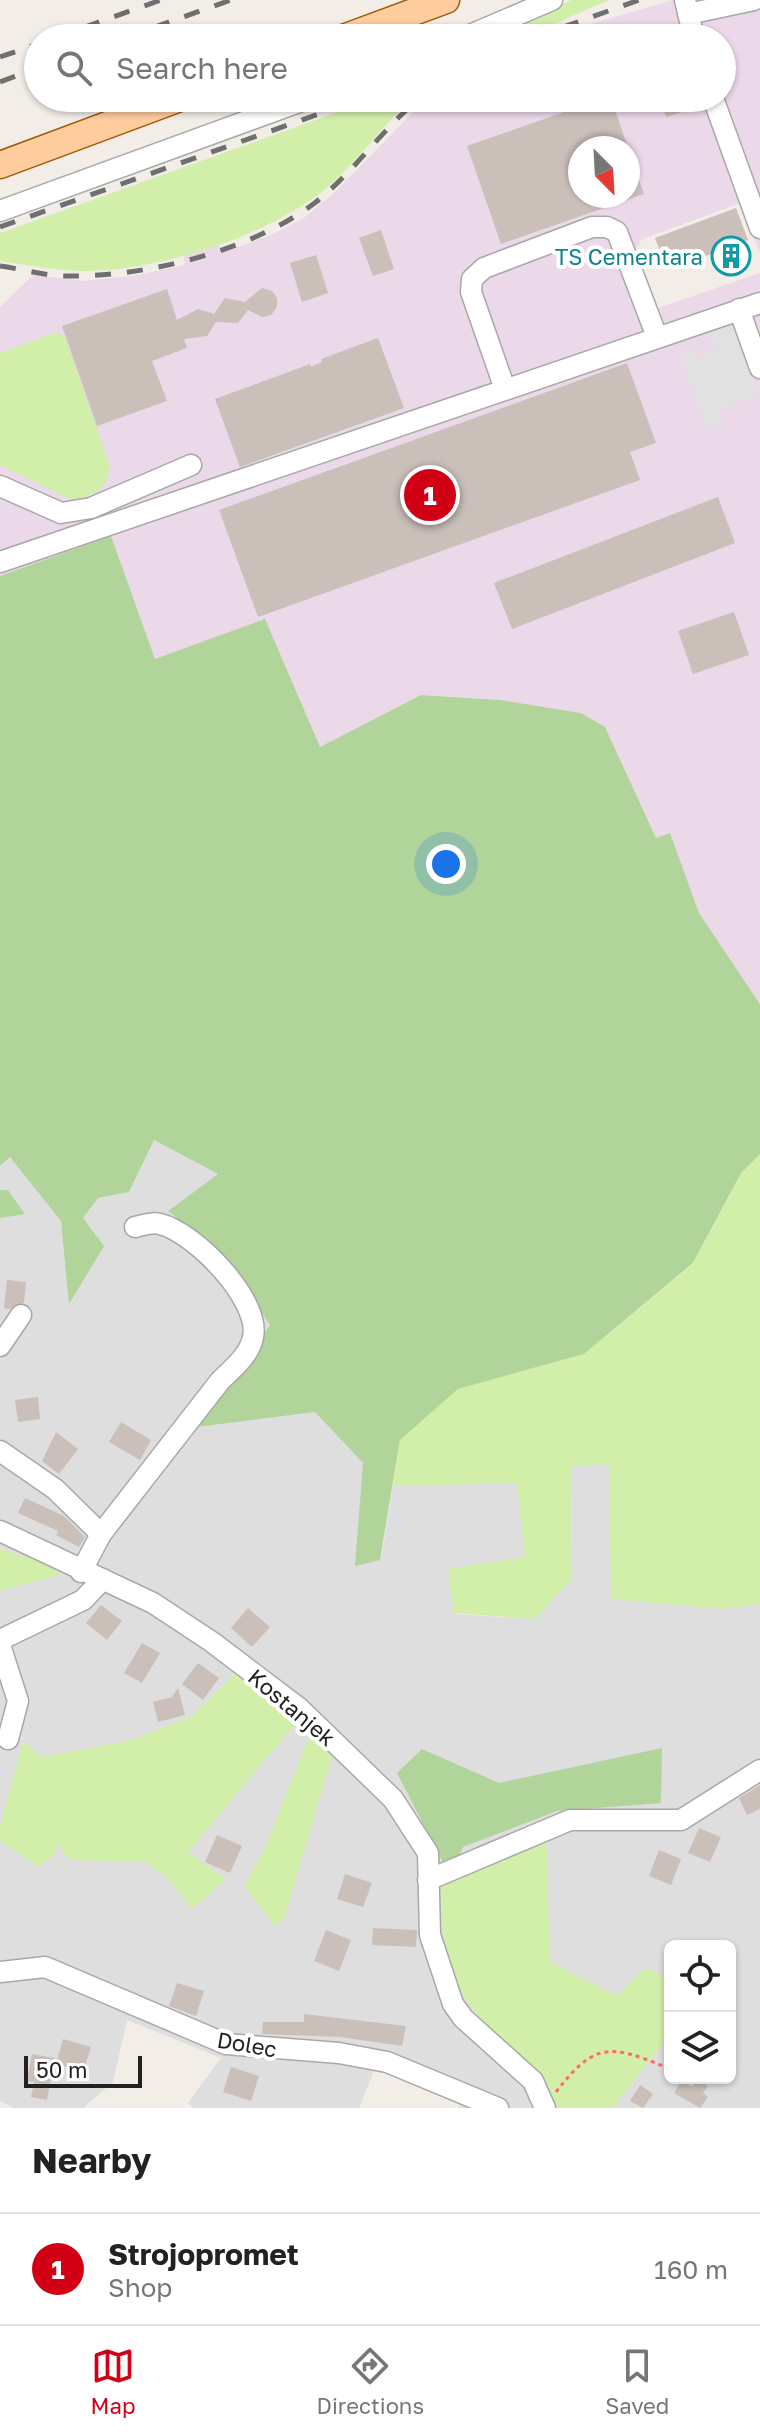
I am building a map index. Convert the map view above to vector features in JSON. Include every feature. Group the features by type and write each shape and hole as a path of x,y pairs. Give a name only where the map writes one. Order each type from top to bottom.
{"main road":[{"path":"381,24 446,0"},
{"path":"0,165 142,112"}],"street":[{"path":"496,24 552,0"},
{"path":"686,7 754,0"},
{"path":"0,211 272,112"},
{"path":"718,112 760,228"},
{"path":"505,389 471,292 472,279 484,268 592,227 607,227 617,232 657,337"},
{"path":"0,562 760,303"},
{"path":"739,309 759,361"},
{"path":"0,486 61,513 91,508 191,465"},
{"path":"81,1572 101,1534 220,1381 242,1359 253,1339 253,1325 244,1303 221,1267 183,1236 158,1223 135,1227"},
{"path":"0,1346 21,1315"},
{"path":"0,1451 55,1489 101,1534"},
{"name":"Kostanjek","path":"0,1531 81,1572 153,1603 212,1642 299,1708 393,1799 428,1853 430,1935 453,2004 463,2018 533,2081 548,2104"},
{"path":"8,1739 18,1701 0,1643 83,1600 103,1579"},
{"path":"428,1880 570,1820 681,1820 760,1770"},
{"name":"Dolec","path":"0,1972 45,1967 226,2044 253,2049 339,2053 387,2062 498,2108"}],"path":[{"path":"548,2104 572,2072 588,2058 606,2051 624,2050 664,2066"}],"shaded area":[{"path":"673,0 760,0 760,253 741,203 642,239 636,249 658,308 760,273 760,1004 699,913 670,834 656,838 605,727 581,713 501,700 421,695 320,747 155,659 111,537 0,576 0,307 33,275 84,281 138,275 185,265 183,254 218,243 221,253 271,235 304,218 336,191 413,112 736,112 736,24 591,24"},
{"path":"726,325 739,335 760,394 718,410 724,425 707,431 679,355 695,349 699,358 716,351 708,328"},
{"path":"154,1140 218,1174 168,1211 224,1256 270,1325 198,1426 315,1412 363,1463 381,1560 393,1486 517,1482 526,1557 449,1569 455,1614 535,1619 572,1578 571,1465 609,1464 722,1609 760,1604 760,2108 458,2108 461,2101 375,2068 359,2108 194,2108 188,2103 221,2058 127,2020 113,2082 83,2108 15,2108 0,2101 0,1218 24,1213 8,1190 0,1190 0,1166 10,1156 61,1221 70,1303 83,1218 98,1198 129,1192"}],"green space":[{"path":"571,0 609,0 554,24 520,24"},
{"path":"338,112 398,112 347,168 301,207 211,248 145,265 64,270 0,261 0,233"},
{"path":"55,333 65,336 110,466 102,487 92,495 78,499 70,499 0,465 0,353"},
{"path":"111,536 155,659 265,619 320,747 421,695 501,700 581,713 605,727 656,838 670,833 699,913 760,1004 760,1154 741,1173 693,1263 584,1354 458,1389 400,1440 380,1560 355,1566 363,1463 315,1412 196,1427 270,1325 224,1256 168,1211 218,1174 154,1140 129,1192 98,1198 83,1218 104,1246 69,1304 61,1221 10,1157 0,1166 0,576"},
{"path":"760,1154 760,1604 722,1609 611,1599 609,1464 571,1466 572,1578 535,1619 454,1613 448,1569 525,1557 517,1483 393,1486 400,1440 458,1389 584,1354 693,1264 741,1173"},
{"path":"0,1190 8,1190 25,1214 0,1218"},
{"path":"0,1548 26,1558 33,1555 59,1569 59,1575 0,1591"},
{"path":"237,1671 299,1719 188,1852 225,1879 192,1909 170,1881 146,1862 71,1860 53,1840 57,1851 39,1867 0,1841 0,1825 23,1741 42,1757 132,1740 192,1716"},
{"path":"310,1734 334,1750 284,1919 275,1926 244,1886 266,1846"},
{"path":"662,1748 661,1803 557,1811 463,1847 450,1876 397,1773 422,1749 499,1783"},
{"path":"546,1834 550,1962 617,1996 645,1968 664,1976 664,2042 613,2108 555,2108 548,2088 520,2057 484,2026 452,1978 434,1886"}],"building":[{"path":"564,112 616,112 624,136 568,136 568,208 604,208 501,244 467,146"},
{"path":"664,112 682,112 666,117"},
{"path":"736,208 748,240 742,242 748,257 719,268 714,253 667,269 655,238"},
{"path":"381,230 394,269 373,276 359,238"},
{"path":"316,255 328,293 302,302 290,263"},
{"path":"262,288 272,291 277,298 277,307 271,315 262,317 248,310 238,323 216,322 207,336 184,339 187,348 152,361 167,401 97,426 62,326 167,289 177,320 198,309 214,314 225,298 245,302"},
{"path":"378,338 404,408 240,467 215,399 310,364 311,367 322,362 321,359"},
{"path":"627,363 656,443 630,452 640,480 258,617 219,510"},
{"path":"718,497 735,543 512,629 494,583"},
{"path":"734,612 749,655 693,674 678,631"},
{"path":"7,1280 26,1282 24,1303 9,1309 4,1308"},
{"path":"38,1397 40,1419 18,1422 15,1400"},
{"path":"121,1422 151,1440 140,1460 109,1442"},
{"path":"56,1432 78,1449 59,1474 42,1461"},
{"path":"25,1498 64,1516 85,1537 79,1547 56,1535 58,1531 18,1513"},
{"path":"101,1605 122,1621 107,1640 86,1623"},
{"path":"248,1608 270,1627 252,1647 231,1628"},
{"path":"142,1643 160,1653 142,1683 124,1673"},
{"path":"198,1663 219,1678 203,1700 182,1684"},
{"path":"178,1688 185,1715 158,1722 153,1702 172,1697"},
{"path":"760,1785 760,1809 747,1815 739,1798"},
{"path":"699,1828 721,1837 710,1862 688,1853"},
{"path":"217,1835 242,1846 230,1873 205,1862"},
{"path":"659,1850 681,1859 671,1885 649,1876"},
{"path":"345,1874 372,1883 363,1907 337,1899"},
{"path":"373,1928 417,1930 416,1947 372,1945"},
{"path":"326,1930 351,1940 339,1971 314,1961"},
{"path":"177,1983 204,1991 196,2016 169,2006"},
{"path":"304,2014 406,2026 402,2046 340,2037 262,2034 263,2022 304,2022"},
{"path":"63,2039 91,2047 83,2072 56,2064"},
{"path":"32,2054 55,2058 47,2100 31,2097 34,2082 27,2081"},
{"path":"231,2067 259,2076 251,2101 223,2092"},
{"path":"680,2084 692,2087 694,2084 708,2086 703,2093 708,2097 700,2108 674,2093"},
{"path":"640,2085 653,2094 643,2108 630,2101"}],"railway":[{"path":"93,24 161,0"},
{"path":"163,24 231,0"},
{"path":"572,24 639,0"},
{"path":"0,57 24,49"},
{"path":"0,82 24,73"},
{"path":"0,227 324,112"},
{"path":"0,266 59,276 98,275 164,266 230,247 290,219 316,202 405,112"}],"place":[{"name":"TS Cementara","path":"731,256"},
{"name":"Strojopromet","path":"430,495"}]}
